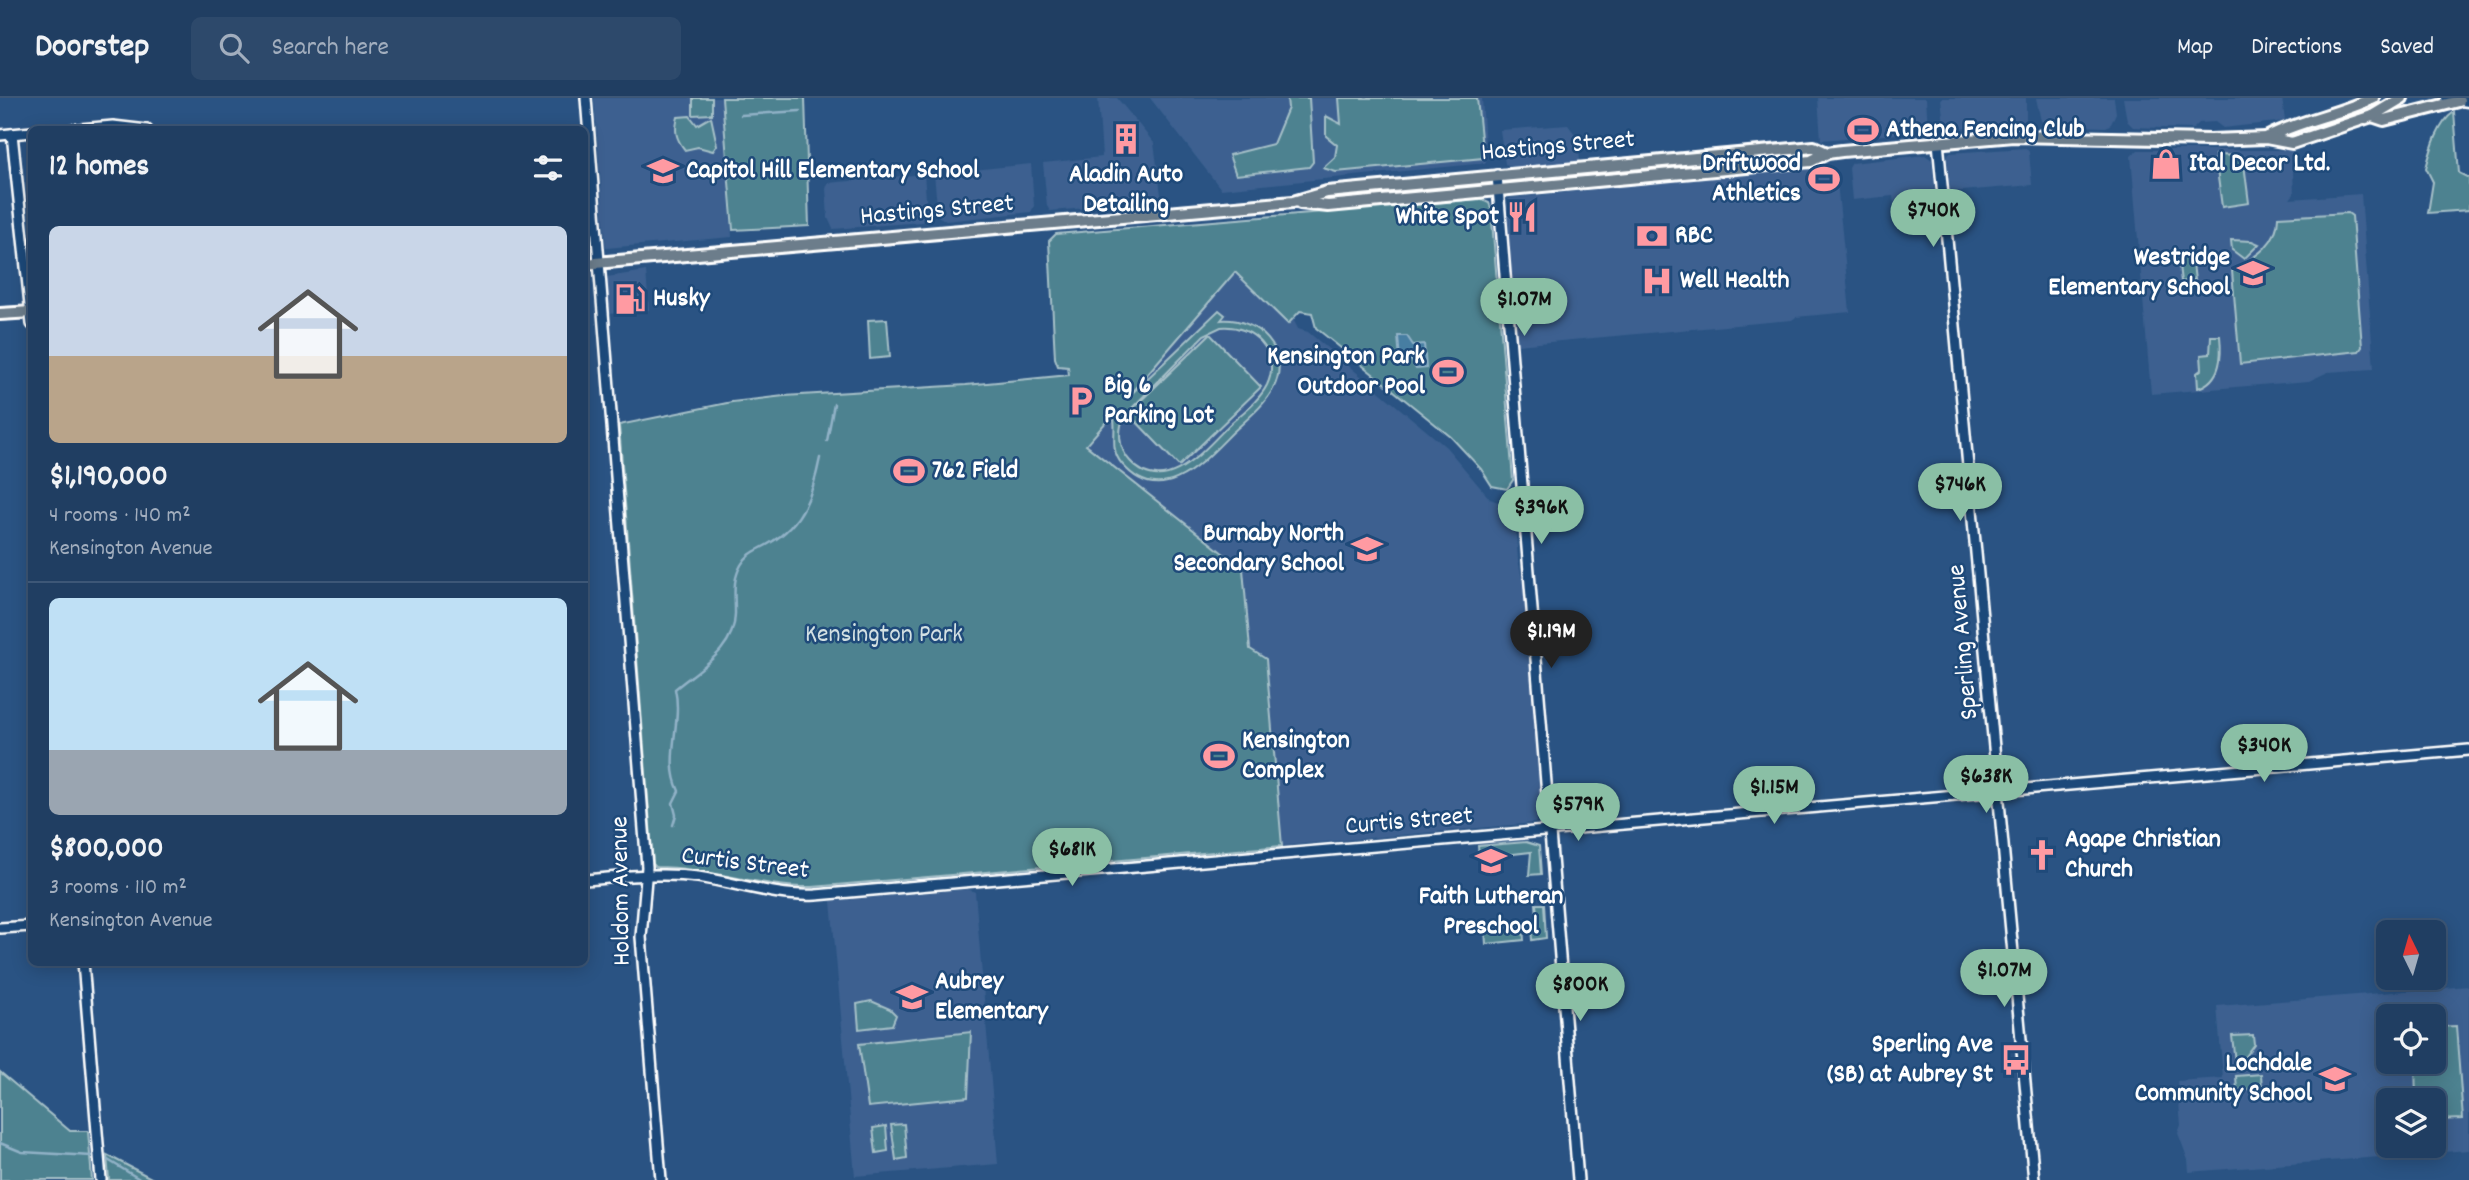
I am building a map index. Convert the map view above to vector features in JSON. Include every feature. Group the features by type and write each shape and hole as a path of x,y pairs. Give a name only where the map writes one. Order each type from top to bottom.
{"main road":[{"name":"Hastings Street","path":"2266,138 2288,127 2345,111 2373,98"},
{"name":"Hastings Street","path":"1293,202 1328,206 1498,192 1770,167 1811,161 1827,153 2023,136 2210,141 2266,138 2292,143 2372,116 2403,98"},
{"path":"2372,116 2384,120 2458,100"},
{"name":"Hastings Street","path":"588,264 1293,202 1328,192 1497,175 1814,147 1827,153"},
{"path":"0,314 28,312"}],"street":[{"name":"Holdom Avenue","path":"586,98 647,876 641,937 661,1180"},
{"path":"0,135 28,132"},
{"path":"12,134 28,284"},
{"name":"Sperling Avenue","path":"1938,142 2034,1180"},
{"path":"1497,175 1578,1180"},
{"name":"Curtis Street","path":"588,880 647,876 696,877 805,895 2469,751"},
{"path":"0,928 28,926"},
{"path":"83,966 101,1180"}],"shaded area":[{"name":"Capitol Hill Elementary School","path":"594,98 722,98 732,237 606,248"},
{"path":"1098,98 1117,98 1154,143 1162,202 1050,211 1047,206 1043,163 1102,157"},
{"path":"1150,98 1482,98 1486,163 1221,189"},
{"path":"1818,98 1926,98 1928,128 1922,132 1821,140"},
{"path":"1941,98 2026,98 2026,119 2022,123 1948,130 1944,126"},
{"path":"2036,98 2114,98 2116,113 2111,124 2106,127 2048,125 2041,121"},
{"path":"2123,98 2282,98 2285,121 2223,128 2215,122 2199,123 2193,129 2133,127 2127,121"},
{"path":"1568,125 1578,138 1580,161 1513,167 1505,164 1500,130"},
{"path":"2026,148 2029,152 2032,185 1950,192 1947,157 1949,153"},
{"name":"Westridge Elementary School","path":"2138,150 2292,150 2294,194 2290,199 2361,194 2374,369 2328,372 2309,381 2151,394 2131,156"},
{"path":"1925,155 1932,160 1937,218 1896,222 1893,196 1852,200 1849,168 1852,163"},
{"path":"1031,164 1034,206 1031,212 946,221 938,216 934,174"},
{"path":"1829,165 1836,172 1850,312 1796,317 1792,320 1517,345 1506,206 1510,198"},
{"path":"924,174 927,211 922,222 833,229 828,218 828,183"},
{"path":"646,271 649,310 608,314 607,277"},
{"name":"Burnaby North Secondary School","path":"1235,271 1287,324 1293,319 1298,329 1308,332 1446,447 1490,499 1514,508 1518,560 1526,597 1526,636 1537,731 1541,811 1535,823 1282,846 1266,660 1250,649 1243,569 1086,445"},
{"path":"1398,336 1407,336 1413,345 1424,344 1426,368 1416,369 1411,360 1400,360"},
{"name":"Aubrey Elementary","path":"968,889 975,892 998,1164 855,1176 831,901"},
{"name":"Lochdale Community School","path":"2469,986 2469,1150 2446,1152 2446,1088 2376,1088 2376,1157 2189,1172 2188,1160 2178,1133 2181,1125 2177,1081 2223,1078 2217,1006 2446,990 2446,988"}],"green space":[{"path":"693,98 712,98 712,114 693,115"},
{"path":"722,98 805,98 809,226 733,230"},
{"path":"1287,98 1309,98 1313,162 1309,167 1236,175 1229,155 1273,144 1288,108"},
{"path":"1339,98 1477,98 1483,158 1336,172 1323,168 1335,157 1337,145 1326,136 1326,116 1341,124"},
{"path":"2454,112 2459,173 2469,178 2469,210 2428,213 2433,182 2426,168 2439,130"},
{"path":"690,116 697,125 711,117 717,145 713,151 698,147 685,150 682,146 676,131 678,117"},
{"path":"2215,155 2243,156 2249,203 2222,207"},
{"name":"Kensington Park","path":"1480,199 1489,203 1513,480 1507,489 1492,486 1481,469 1451,437 1316,328 1312,313 1300,311 1288,324 1235,272 1125,400 1219,310 1225,315 1221,320 1247,324 1259,330 1275,350 1278,375 1265,401 1196,467 1167,482 1152,483 1137,477 1122,464 1115,452 1113,414 1086,445 1243,569 1250,649 1266,659 1282,846 813,887 656,867 653,864 619,425 732,402 784,396 966,385 1069,375 1068,367 1058,366 1055,358 1049,241 1056,234","holes":["1221,327 1233,327 1254,336 1267,352 1271,373 1264,391 1209,446 1184,466 1170,473 1157,475 1143,472 1130,461 1121,445 1120,433 1124,416 1204,335"]},
{"path":"2348,213 2352,216 2362,347 2359,351 2240,364 2232,271 2256,256 2269,243 2277,227 2278,217"},
{"path":"2231,240 2259,244 2244,259 2232,250"},
{"path":"2192,256 2195,280 2181,282 2178,257"},
{"path":"887,319 890,357 870,359 868,320"},
{"path":"1210,334 1261,387 1179,466 1128,413"},
{"path":"2211,336 2220,336 2219,366 2212,379 2198,388 2197,373 2202,369 2201,355 2210,354"},
{"path":"1526,842 1539,846 1541,874 1529,875 1531,852 1479,858 1478,846"},
{"path":"1536,904 1544,904 1546,938 1532,940 1531,926 1538,925"},
{"path":"1523,928 1524,940 1486,944 1485,930"},
{"path":"871,1001 890,1009 896,1015 892,1025 859,1029 857,1004"},
{"path":"2446,1026 2456,1026 2463,1119 2446,1120 2446,1088 2416,1088 2415,1074 2446,1074"},
{"path":"971,1032 968,1097 868,1107 859,1044"},
{"path":"2253,1035 2254,1044 2243,1059 2235,1062 2232,1036"},
{"path":"0,1072 70,1131 88,1131 92,1180 0,1180"},
{"path":"2261,1074 2262,1089 2237,1090 2236,1076"},
{"path":"904,1124 907,1158 896,1160 891,1125"},
{"path":"886,1126 888,1151 876,1153 873,1128"},
{"path":"107,1155 155,1180 109,1180"}],"waterway":[{"path":"741,115 800,111"},
{"path":"827,441 834,404"},
{"path":"673,825 676,815 673,803 679,791 673,766 677,715 675,689 715,656 730,637 734,625 735,582 741,565 750,554 791,527 810,495 820,458"},
{"path":"0,1143 22,1152 92,1156"},
{"path":"103,1157 141,1180"}],"place":[{"name":"Athena Fencing Club","path":"1863,130"},
{"name":"Aladin Auto Detailing","path":"1126,139"},
{"name":"Ital Decor Ltd.","path":"2166,164"},
{"name":"Capitol Hill Elementary School","path":"663,171"},
{"name":"Driftwood Athletics","path":"1824,179"},
{"name":"White Spot","path":"1522,217"},
{"name":"RBC","path":"1652,236"},
{"name":"Westridge Elementary School","path":"2253,273"},
{"name":"Well Health","path":"1657,281"},
{"name":"Husky","path":"630,299"},
{"name":"Kensington Park Outdoor Pool","path":"1448,372"},
{"name":"Big 6 Parking Lot","path":"1081,401"},
{"name":"762 Field","path":"909,471"},
{"name":"Burnaby North Secondary School","path":"1367,549"},
{"name":"Kensington Complex","path":"1219,756"},
{"name":"Agape Christian Church","path":"2042,855"},
{"name":"Faith Lutheran Preschool","path":"1491,861"},
{"name":"Aubrey Elementary","path":"912,997"},
{"name":"Sperling Ave (SB) at Aubrey St","path":"2016,1060"},
{"name":"Lochdale Community School","path":"2335,1079"}]}
